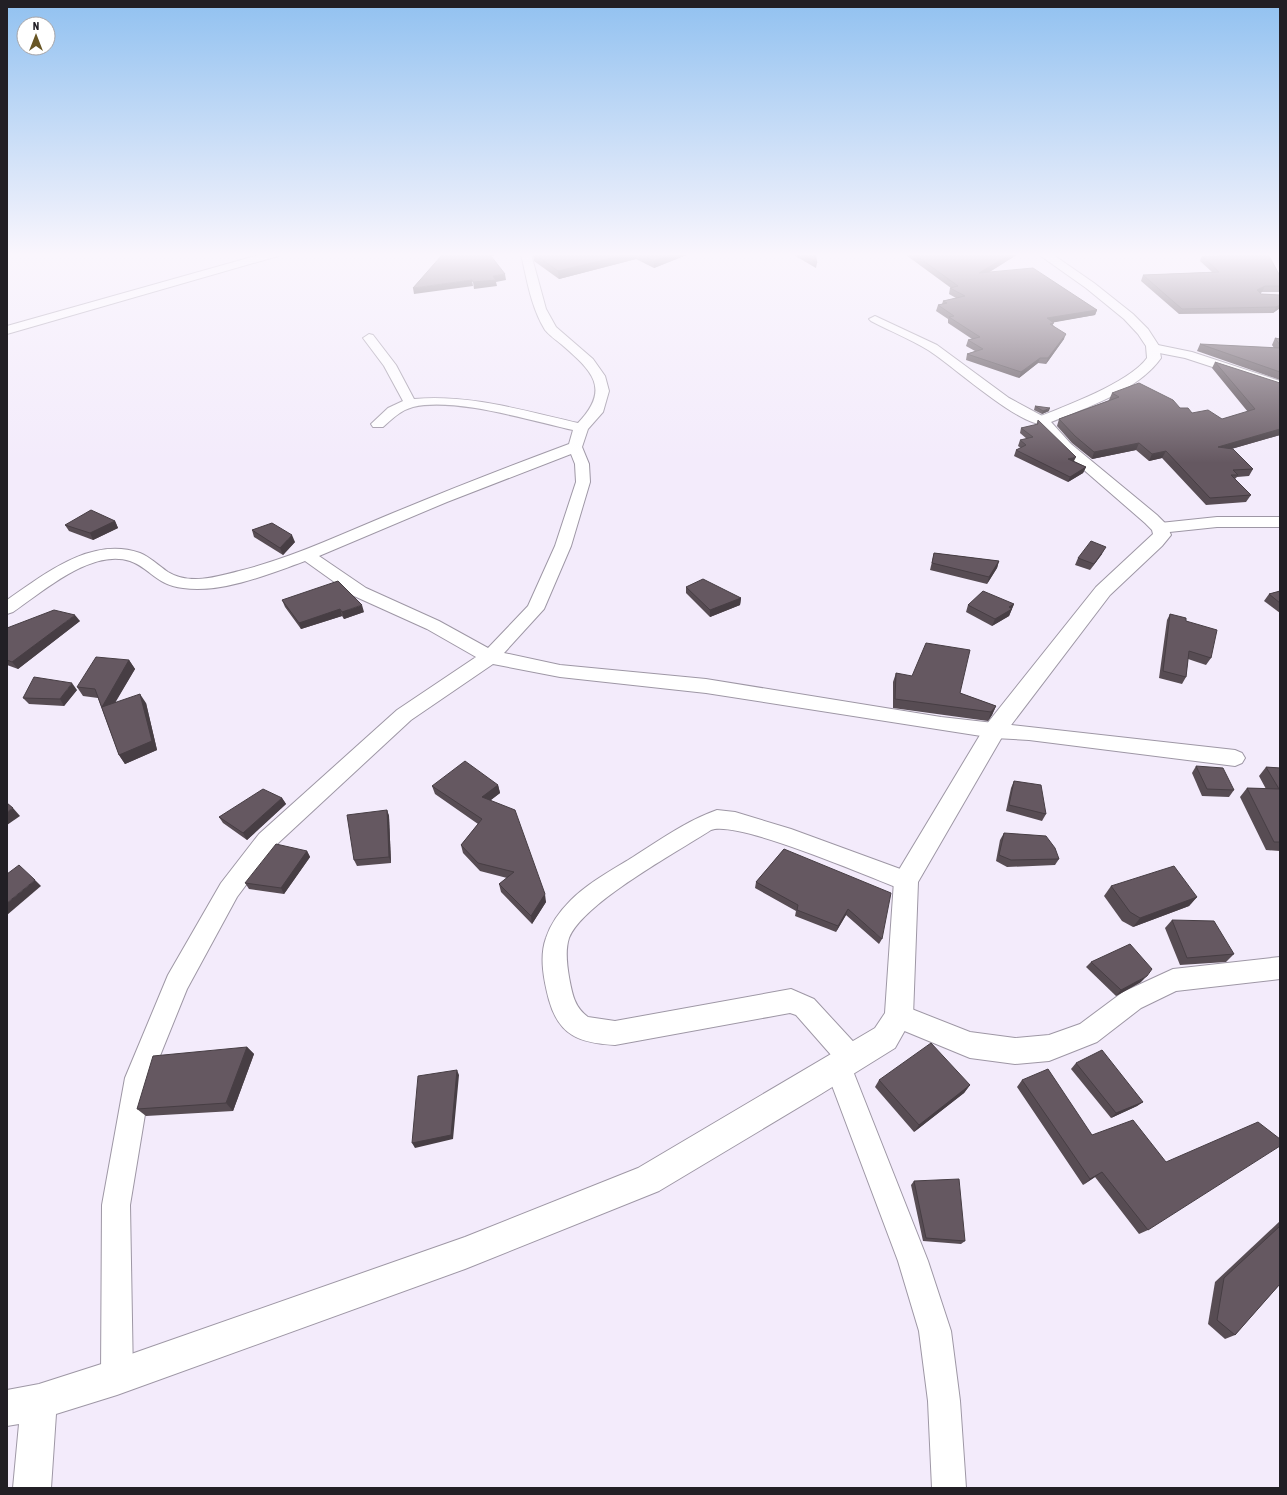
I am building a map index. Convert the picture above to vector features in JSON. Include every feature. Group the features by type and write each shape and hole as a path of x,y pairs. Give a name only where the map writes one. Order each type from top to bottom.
{"street":[{"path":"7,330 29,324"},
{"path":"117,1377 116,1205 138,1078 177,983 229,890 267,840 404,715 490,657 535,609 563,546 583,482 582,464 575,447 581,428 596,412 600,403 602,391 599,376 590,362 551,329 548,324"},
{"path":"32,1488 23,1405 117,1377 465,1253 648,1180 885,1038 899,1016 906,881 994,731 1103,591 1162,535 1160,528 1066,447 1041,422 1004,401 933,348 885,324"},
{"path":"1041,422 1119,386 1148,366 1154,358 1153,348 1142,330 1135,324"},
{"path":"369,338 390,366 410,403"},
{"path":"1153,348 1188,355 1252,377 1280,384"},
{"path":"378,424 393,412 410,403 436,401 474,404 581,428"},
{"path":"7,608 74,563 94,557 113,554 134,557 165,577 183,583 203,584 242,575 307,555 455,493 575,447"},
{"path":"1160,528 1216,522 1280,522"},
{"path":"307,555 360,592 433,625 490,657 560,671 706,686 933,723 1236,758"},
{"path":"906,881 791,838 734,821 717,819 703,824 587,899 570,916 556,941 554,968 562,1001 575,1025 589,1031 615,1033 791,1001 805,1007 845,1063 913,1260 935,1331 944,1401 949,1488"},
{"path":"899,1016 970,1045 1015,1051 1049,1048 1088,1033 1132,1000 1173,980 1280,968"}],"building":[{"path":"959,324 1051,324 1066,334 1048,358 1040,358 1021,372 967,354 983,349 968,340 980,337"},
{"path":"1275,338 1280,339 1280,345"},
{"path":"1200,344 1280,348 1280,372"},
{"path":"1215,362 1280,383 1280,429 1218,447 1233,449 1253,469 1233,470 1238,475 1231,475 1251,495 1210,498 1166,451 1152,454 1139,443 1094,452 1075,436 1059,419 1119,397 1112,393 1139,383 1173,400 1180,408 1188,408 1192,413 1208,410 1222,419 1255,409"},
{"path":"1035,406 1050,408 1043,411"},
{"path":"1038,420 1076,457 1068,459 1086,467 1070,477 1016,450 1026,445 1020,440 1033,437 1021,428 1038,424"},
{"path":"91,510 115,521 90,533 65,525"},
{"path":"272,523 292,535 280,548 252,530"},
{"path":"1091,541 1106,547 1094,564 1078,558"},
{"path":"934,553 999,561 989,577 932,563"},
{"path":"703,579 741,598 710,610 686,587"},
{"path":"338,581 362,605 342,612 340,609 299,623 282,600"},
{"path":"983,591 1014,604 1009,607 1012,609 995,619 968,605"},
{"path":"1280,591 1280,603 1269,594"},
{"path":"54,610 75,615 12,662 7,660 7,628"},
{"path":"1170,614 1186,618 1186,621 1217,630 1211,658 1189,651 1186,677 1163,671"},
{"path":"926,643 970,650 960,693 996,706 991,712 895,699 896,673 912,676"},
{"path":"96,657 129,660 102,707 140,694 152,741 119,755 95,689 77,687"},
{"path":"34,677 72,683 60,699 23,698"},
{"path":"465,761 498,785 482,797 515,810 545,894 531,916 499,884 514,872 478,863 461,845 482,819 432,786"},
{"path":"1196,766 1223,768 1234,790 1207,789"},
{"path":"1266,767 1280,768 1280,842 1274,842 1247,788 1279,789"},
{"path":"1014,781 1041,785 1046,814 1009,805"},
{"path":"263,789 282,798 243,833 219,817"},
{"path":"7,803 13,808 7,812"},
{"path":"387,810 389,857 354,860 347,815"},
{"path":"1004,833 1046,836 1055,848 1059,859 1011,860 999,855"},
{"path":"276,844 307,851 281,888 245,883"},
{"path":"784,849 891,893 882,939 848,909 838,926 797,910 798,905 756,882"},
{"path":"19,865 35,880 7,903 7,874"},
{"path":"1174,866 1197,897 1140,918 1130,912 1111,886"},
{"path":"1172,920 1214,921 1234,954 1187,958"},
{"path":"1130,944 1152,969 1147,976 1121,990 1091,962"},
{"path":"931,1043 970,1085 919,1125 879,1080"},
{"path":"247,1047 226,1103 137,1109 153,1056"},
{"path":"1102,1050 1143,1102 1116,1113 1076,1063"},
{"path":"1048,1069 1092,1135 1133,1120 1166,1162 1258,1122 1280,1139 1280,1146 1148,1230 1102,1172 1090,1179 1022,1080"},
{"path":"457,1070 451,1135 412,1143 418,1076"},
{"path":"959,1179 965,1241 926,1238 914,1181"},
{"path":"1280,1226 1280,1284 1235,1335 1217,1320 1224,1278"}]}
